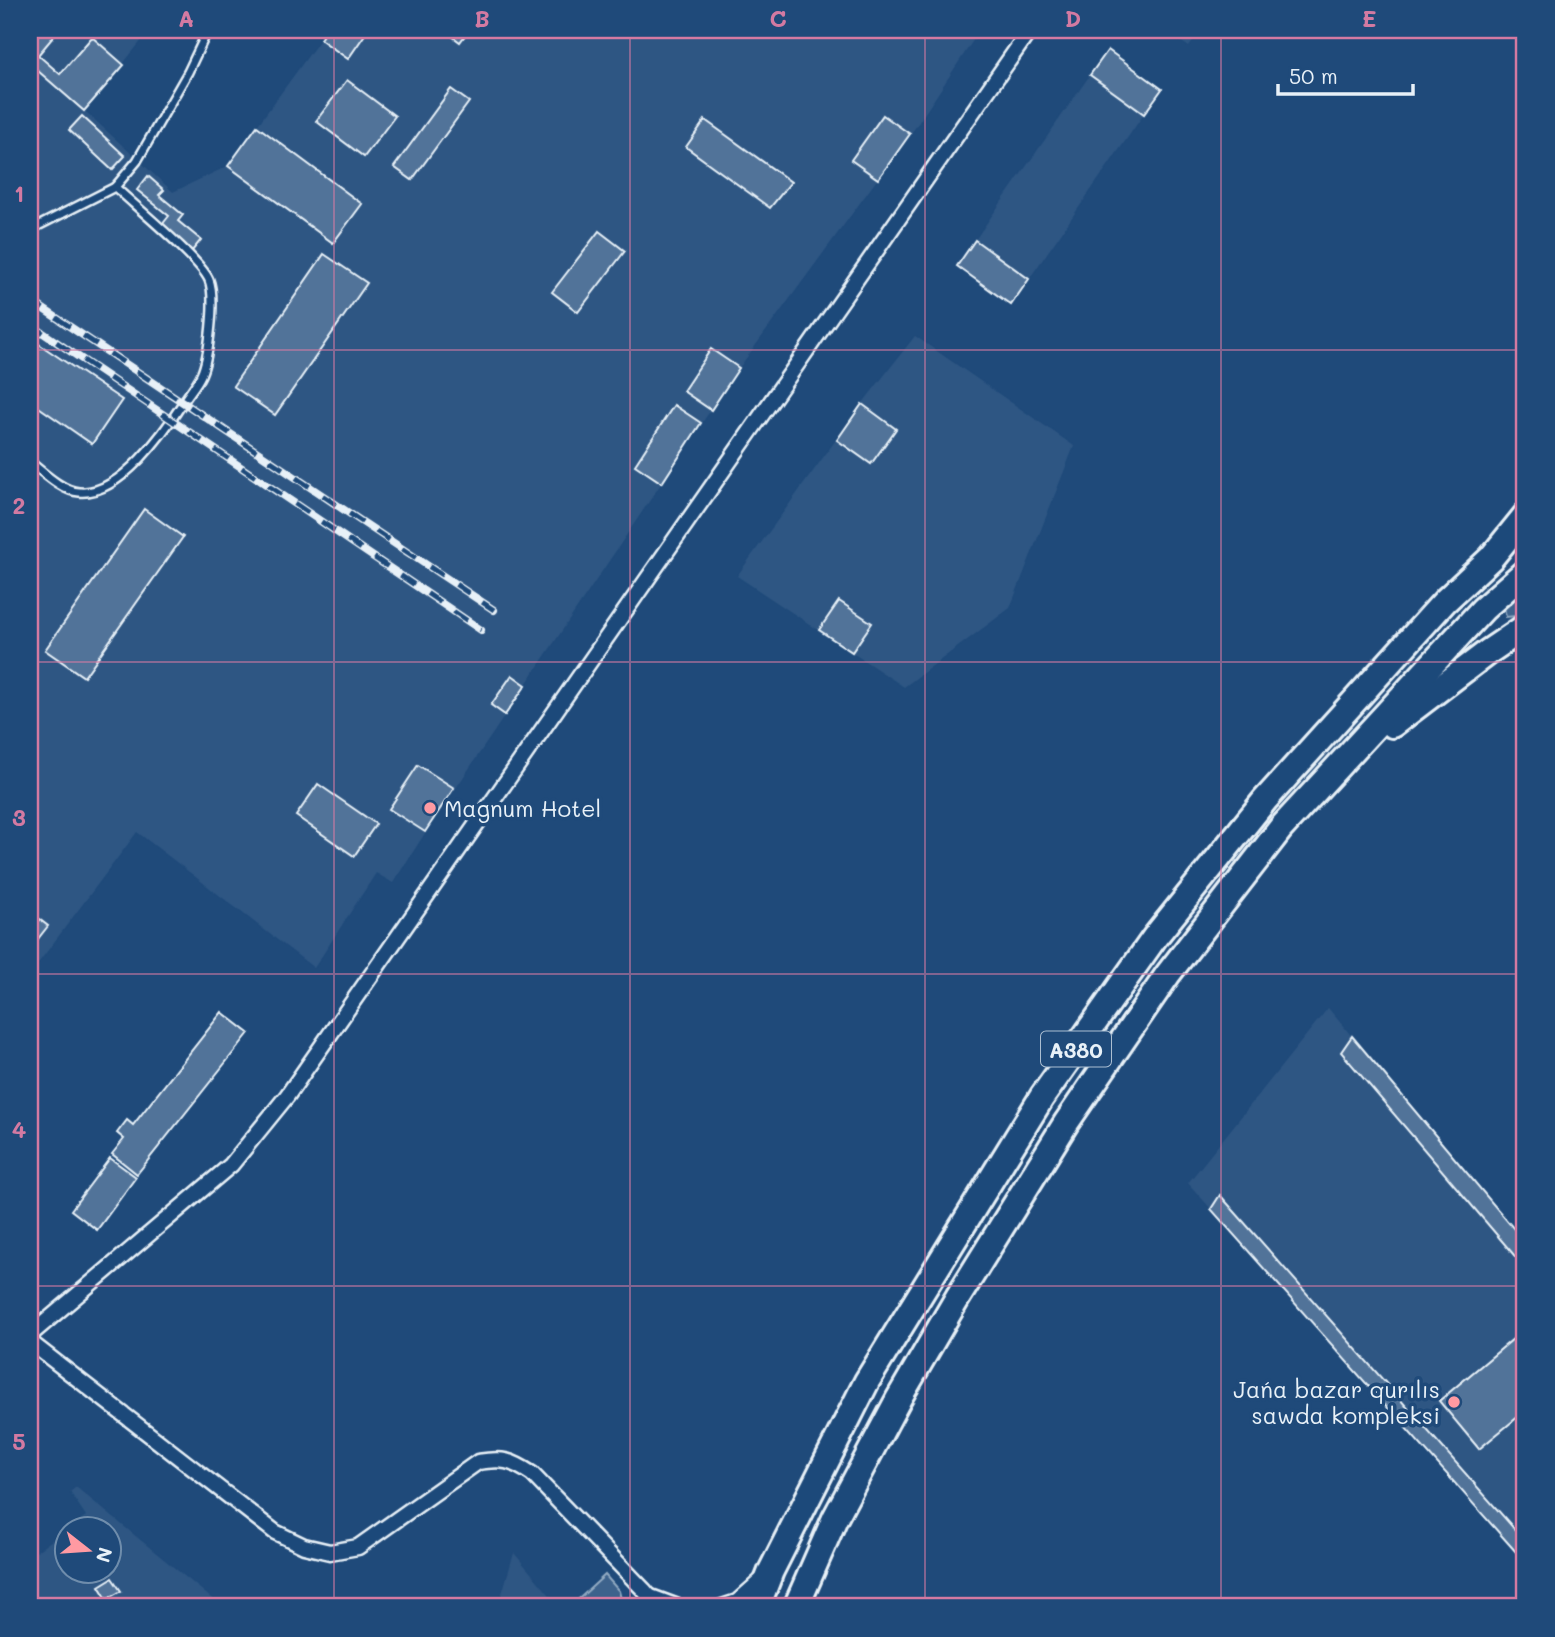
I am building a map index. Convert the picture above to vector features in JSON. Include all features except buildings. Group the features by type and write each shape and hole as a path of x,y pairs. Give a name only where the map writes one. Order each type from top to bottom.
{"highway":[{"path":"1491,558 1525,516"},
{"name":"A380","path":"757,1607 771,1571 867,1381 1042,1097 1155,937 1273,790 1445,601 1525,528"},
{"name":"A380","path":"796,1607 835,1518 958,1297 1066,1123 1168,974 1281,828 1483,609 1525,572"},
{"path":"1338,766 1525,627"},
{"path":"839,1437 870,1453"}],"street":[{"path":"30,1335 231,1165 287,1096 1030,30"},
{"path":"30,1342 275,1532 304,1546 330,1552 358,1547 478,1462 498,1459 515,1463 532,1474 654,1602 678,1607"},
{"path":"722,1607 737,1602 771,1571"}],"lane":[{"path":"30,230 115,187 137,161 188,72 208,30"},
{"path":"30,462 49,477 76,492 92,492 118,478 152,448 201,376 209,350 210,281 194,261 115,187"}],"shaded area":[{"path":"30,30 150,30 85,111 173,192 228,166 333,243 362,204 257,126 327,30 980,30 917,125 739,368 454,788 393,883 376,873 314,968 137,832 30,974"},
{"path":"1165,30 1192,30 1198,34 1189,47"},
{"path":"1090,75 1144,114 1029,279 975,240"},
{"path":"915,336 1074,446 1010,608 904,687 737,576"},
{"path":"1525,589 1525,611 1506,617 1504,607"},
{"name":"Jańa bazar qurılıs sawda kompleksi","path":"1328,1008 1525,1242 1525,1562 1188,1183"},
{"path":"76,1487 109,1514 85,1514 70,1492"},
{"path":"122,1525 222,1607 30,1607 30,1556 52,1540 52,1584 122,1584"},
{"path":"514,1553 560,1607 498,1607"},
{"path":"605,1575 619,1591 623,1607 570,1607"}],"railway":[{"path":"30,300 494,610"},
{"path":"30,324 481,630"}],"place":[{"name":"Magnum Hotel","path":"430,808"},
{"name":"Jańa bazar qurılıs sawda kompleksi","path":"1454,1402"}]}
